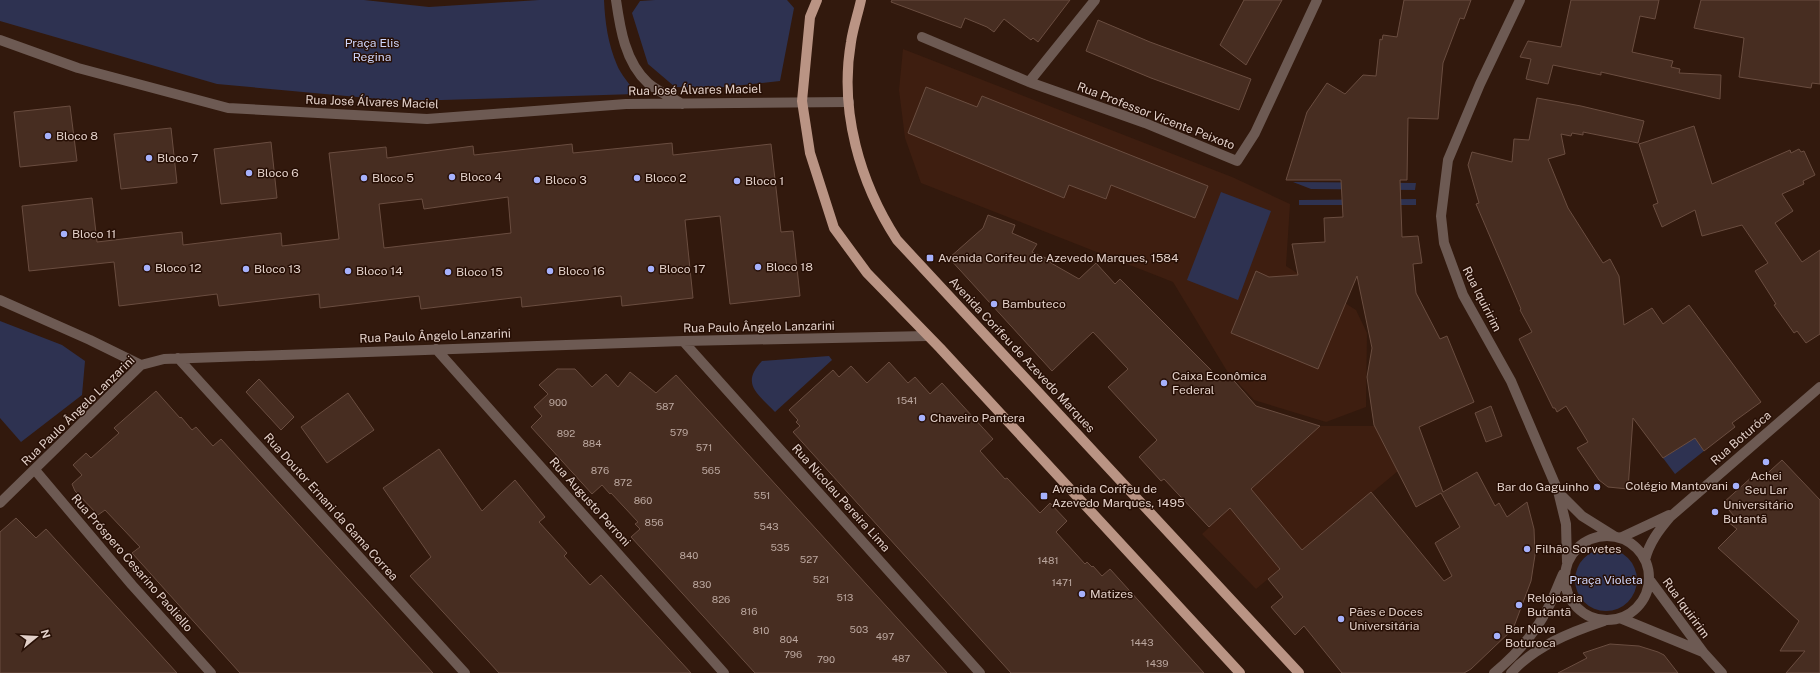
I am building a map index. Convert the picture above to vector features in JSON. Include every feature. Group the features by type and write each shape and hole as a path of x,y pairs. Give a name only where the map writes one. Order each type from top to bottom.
{"main road":[{"path":"817,0 810,17 802,101 810,153 834,228 868,274 1240,673"},
{"name":"Avenida Corifeu de Azevedo Marques","path":"861,0 851,43 849,102 853,135 869,190 882,217 898,240 1299,673"}],"street":[{"path":"616,0 620,29 633,63 648,83 682,104"},
{"path":"1029,82 1095,0"},
{"name":"Rua Professor Vicente Peixoto","path":"922,37 1029,82 1145,123 1238,161 1255,133 1317,0"},
{"name":"Rua Iquiririm","path":"1520,0 1480,84 1448,160 1443,194 1442,223 1444,243 1463,294 1511,381 1558,491 1567,532 1566,566"},
{"name":"Rua José Álvares Maciel","path":"0,40 78,68 228,108 426,119 626,104 802,101 849,102"},
{"path":"0,300 90,340 140,365"},
{"name":"Rua Paulo Ângelo Lanzarini","path":"0,503 140,365 178,358 683,341 927,336"},
{"name":"Rua Nicolau Pereira Lima","path":"683,341 980,673"},
{"name":"Rua Augusto Perroni","path":"436,349 724,673"},
{"name":"Rua Doutor Ernani da Gama Correa","path":"178,358 465,673"},
{"name":"Rua Boturóca","path":"1645,560 1648,549 1654,537 1679,508 1820,387"},
{"name":"Rua Próspero Cesarino Paoliello","path":"35,470 132,585 211,673"},
{"name":"Rua Iquiririm","path":"1558,491 1582,516 1617,537"},
{"name":"Rua Boturóca","path":"1617,537 1650,524 1679,508"},
{"path":"1494,673 1512,667 1556,640 1578,630 1605,621 1620,618 1632,612 1641,603 1647,592 1649,579 1645,560 1638,550 1630,542 1617,537 1600,536 1586,541 1575,549 1546,610 1512,667"},
{"path":"1566,566 1565,585 1569,599 1578,610 1590,618 1605,621"},
{"name":"Rua Iquiririm","path":"1649,579 1703,652 1722,673"},
{"name":"Rua Iquiririm","path":"1620,618 1703,652"}],"shaded area":[{"path":"903,49 1232,177 1290,204 1286,266 1356,310 1367,333 1366,407 1326,422 1254,400 1227,371 1173,282 921,183 905,138 899,90"},
{"path":"1320,426 1375,426 1398,471 1256,589 1202,534"}],"green space":[{"name":"Praça Elis Regina","path":"0,0 364,0 429,7 539,0 604,0 605,16 611,49 617,65 636,94 442,100 390,100 217,84 0,21"},
{"path":"787,0 794,8 780,81 715,88 675,87 648,64 632,13 640,1"},
{"path":"1293,182 1416,183 1415,190 1311,189"},
{"path":"1221,192 1271,211 1238,300 1187,280"},
{"path":"1416,199 1416,205 1299,205 1299,200"},
{"path":"0,321 62,345 85,361 82,395 21,442 0,418"},
{"path":"829,356 832,360 775,412 754,388 752,376 762,361"},
{"path":"1695,437 1704,451 1675,474 1663,458"},
{"name":"Praça Violeta","path":"1600,549 1612,549 1628,558 1635,568 1637,580 1635,592 1628,602 1612,611 1600,611 1589,606 1580,597 1575,586 1575,574 1580,563 1589,554"}],"building":[{"path":"892,0 1070,0 1038,42 1033,38 1031,40 1004,19 994,32 987,27 965,18 961,28 891,2"},
{"path":"1244,0 1282,0 1246,65 1220,45"},
{"path":"1404,0 1471,0 1464,19 1460,18 1443,63 1438,119 1408,118 1407,180 1400,180 1402,237 1418,236 1422,263 1413,264 1416,293 1440,339 1447,336 1474,402 1419,427 1443,492 1477,472 1495,506 1499,503 1507,517 1527,502 1534,529 1535,555 1531,581 1513,629 1471,669 1464,673 1342,673 1304,626 1295,635 1271,607 1283,597 1268,579 1280,569 1230,508 1209,527 1164,479 1161,481 1139,457 1157,440 1108,387 1128,369 1093,332 1052,371 949,258 983,228 988,215 1015,225 1012,233 1037,244 1032,252 1048,259 1051,263 1079,279 1096,263 1115,284 1120,279 1221,380 1228,374 1256,406 1320,426 1251,489 1302,550 1371,492 1444,581 1452,576 1435,543 1460,527 1441,493 1416,507 1374,425 1367,377 1372,348 1357,276 1318,369 1231,333 1256,271 1269,277 1298,275 1292,244 1325,242 1324,218 1343,217 1341,180 1286,180 1307,112 1327,83 1345,94 1363,75 1376,76 1380,39 1382,40 1383,35 1397,37"},
{"path":"1571,0 1659,0 1655,19 1640,16 1632,52 1673,61 1671,67 1680,69 1679,73 1721,75 1720,99 1601,72 1601,75 1553,65 1548,84 1526,79 1531,59 1520,57 1528,41 1561,47"},
{"path":"1701,0 1820,0 1820,84 1812,83 1811,88 1739,77 1744,38 1694,28"},
{"path":"1098,20 1150,42 1251,79 1239,110 1151,78 1086,51"},
{"path":"926,87 977,107 982,96 1208,186 1195,218 1111,185 1106,199 1069,185 1064,198 908,133"},
{"path":"1537,98 1581,106 1644,121 1638,143 1583,132 1583,135 1572,133 1571,136 1561,134 1565,154 1548,159 1568,208 1603,263 1610,259 1619,276 1624,325 1652,308 1663,324 1689,305 1761,402 1732,423 1735,427 1704,451 1695,438 1663,458 1633,418 1628,489 1608,487 1599,480 1577,448 1588,442 1566,406 1557,412 1555,408 1553,408 1519,339 1532,332 1520,310 1521,309 1476,204 1479,203 1468,165 1472,152 1512,162 1514,139 1529,140"},
{"name":"Bloco 8","path":"70,106 77,161 20,167 14,112"},
{"path":"1694,126 1712,184 1790,150 1791,153 1799,149 1801,152 1804,151 1815,175 1803,181 1804,184 1782,194 1793,211 1775,223 1802,262 1820,250 1820,334 1806,343 1797,331 1794,333 1774,305 1776,304 1755,271 1768,263 1742,225 1702,236 1695,210 1662,227 1653,205 1658,203 1639,144"},
{"name":"Bloco 7","path":"171,128 177,183 121,189 114,134"},
{"name":"Bloco 6","path":"271,142 277,198 221,204 214,149"},
{"path":"672,143 673,155 771,144 781,232 793,231 800,296 730,304 720,216 685,220 693,298 622,306 621,296 522,307 521,297 421,309 419,296 320,308 319,294 219,306 217,294 119,306 114,262 29,271 22,206 92,198 97,242 182,232 183,245 281,233 282,246 339,239 329,153 386,147 387,158 473,146 474,155 572,144 573,153","holes":["508,197 511,233 384,248 379,204 422,199 424,209"]},
{"path":"889,362 908,383 915,377 930,394 942,383 993,439 980,451 1005,479 1007,478 1040,513 1050,503 1067,521 1056,532 1085,564 1087,562 1092,567 1093,566 1102,576 1110,569 1204,673 1011,673 793,432 800,426 796,422 798,420 789,410 833,370 839,377 851,366 867,383"},
{"path":"557,369 575,369 592,387 606,374 618,387 630,372 656,393 676,375 947,673 755,673 631,537 640,529 635,524 638,522 602,485 592,494 531,427 542,416 534,407 548,394 539,385"},
{"path":"259,379 294,417 281,430 246,392"},
{"path":"156,391 192,430 196,427 213,446 221,439 433,673 240,673 132,553 140,547 105,510 98,515 75,491 72,484 82,475 73,465 86,453 91,458 119,433 114,428"},
{"path":"348,393 374,430 327,463 301,427"},
{"path":"1491,406 1502,436 1486,442 1475,413"},
{"path":"439,449 482,511 515,480 545,517 539,522 567,553 564,556 590,585 601,575 691,673 499,673 410,576 431,557 383,488"},
{"path":"1782,460 1820,500 1820,673 1786,673 1805,651 1780,651 1799,621 1718,548 1737,529 1728,522 1734,516 1723,503 1754,475 1760,480"},
{"path":"16,518 36,538 46,529 177,673 0,673 0,532"},
{"path":"1610,644 1639,646 1658,652 1664,655 1678,673 1558,673 1587,658 1583,653"}],"place":[{"name":"Bloco 8","path":"48,136"},
{"name":"Bloco 7","path":"149,158"},
{"name":"Bloco 6","path":"249,173"},
{"name":"Bloco 4","path":"452,177"},
{"name":"Bloco 5","path":"364,178"},
{"name":"Bloco 2","path":"637,178"},
{"name":"Bloco 3","path":"537,180"},
{"name":"Bloco 1","path":"737,181"},
{"name":"Bloco 11","path":"64,234"},
{"name":"Avenida Corifeu de Azevedo Marques, 1584","path":"930,258"},
{"name":"Bloco 18","path":"758,267"},
{"name":"Bloco 12","path":"147,268"},
{"name":"Bloco 13","path":"246,269"},
{"name":"Bloco 17","path":"651,269"},
{"name":"Bloco 14","path":"348,271"},
{"name":"Bloco 16","path":"550,271"},
{"name":"Bloco 15","path":"448,272"},
{"name":"Bambuteco","path":"994,304"},
{"name":"Caixa Econômica Federal","path":"1164,383"},
{"name":"Chaveiro Pantera","path":"922,418"},
{"name":"Achei Seu Lar","path":"1766,462"},
{"name":"Colégio Mantovani","path":"1736,486"},
{"name":"Bar do Gaguinho","path":"1597,487"},
{"name":"Avenida Corifeu de Azevedo Marques, 1495","path":"1044,496"},
{"name":"Universitário Butantã","path":"1715,512"},
{"name":"Filhão Sorvetes","path":"1527,549"},
{"name":"Matizes","path":"1082,594"},
{"name":"Relojoaria Butantã","path":"1519,605"},
{"name":"Pães e Doces Universitária","path":"1341,619"},
{"name":"Bar Nova Boturoca","path":"1497,636"}]}
